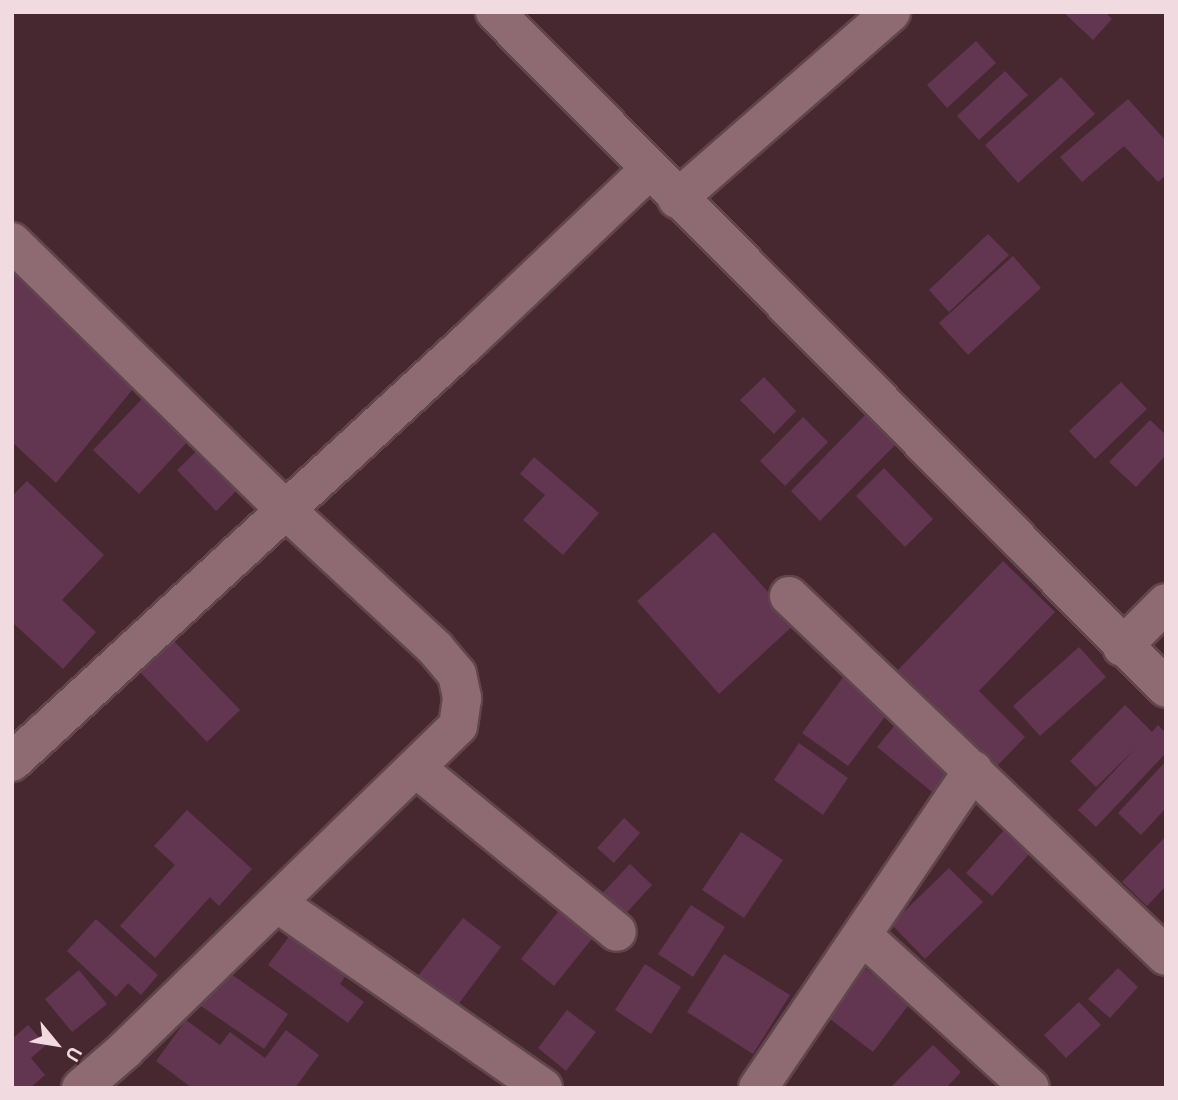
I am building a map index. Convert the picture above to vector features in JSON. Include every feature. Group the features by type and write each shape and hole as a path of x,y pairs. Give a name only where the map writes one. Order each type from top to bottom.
{"street":[{"path":"495,12 1122,647 1166,688"},
{"path":"677,198 891,12"},
{"path":"12,762 471,340 650,169"},
{"path":"12,242 285,509 435,648 457,674 462,698 458,726 125,1050 81,1088"},
{"path":"789,596 1166,956"},
{"path":"1122,647 1166,603"},
{"path":"416,768 617,932"},
{"path":"758,1088 973,770"},
{"path":"277,903 543,1088"},
{"path":"863,934 1030,1088"}],"building":[{"path":"1063,12 1105,12 1112,19 1093,40"},
{"path":"976,41 996,63 947,108 927,85"},
{"path":"1005,71 1028,95 979,140 957,116"},
{"path":"1061,77 1095,114 1018,183 985,145"},
{"path":"1128,99 1166,141 1166,175 1158,182 1124,146 1082,182 1060,157"},
{"path":"988,234 1009,255 949,312 929,290"},
{"path":"1013,256 1041,288 968,355 939,323"},
{"path":"12,266 137,384 56,483 12,442"},
{"path":"764,377 796,411 774,434 740,400"},
{"path":"1121,382 1147,409 1095,459 1069,431"},
{"path":"144,397 189,440 139,494 93,450"},
{"path":"867,413 897,443 820,521 791,491"},
{"path":"803,417 828,442 785,486 760,461"},
{"path":"1150,420 1166,435 1166,455 1136,487 1109,462"},
{"path":"205,443 244,483 216,511 177,470"},
{"path":"534,457 599,513 563,555 523,520 545,495 520,474"},
{"path":"884,468 933,519 905,547 856,496"},
{"path":"27,481 104,555 62,600 96,632 63,669 12,622 12,496"},
{"path":"714,532 796,623 719,694 637,601"},
{"path":"1003,561 1055,612 979,691 1025,737 997,766 898,670"},
{"path":"172,639 240,710 207,742 139,671"},
{"path":"1079,647 1106,677 1040,736 1013,706"},
{"path":"847,672 893,706 848,766 802,733"},
{"path":"1125,705 1152,732 1158,725 1166,733 1166,753 1096,827 1078,810 1135,749 1096,787 1070,761"},
{"path":"903,715 963,765 937,796 877,747"},
{"path":"799,743 848,778 823,815 774,780"},
{"path":"1166,761 1166,808 1141,835 1118,813"},
{"path":"187,810 252,869 219,906 210,897 155,958 120,926 175,865 154,846"},
{"path":"624,818 640,833 614,863 597,848"},
{"path":"1012,821 1038,844 992,896 966,873"},
{"path":"741,832 783,860 744,918 702,890"},
{"path":"1166,836 1166,886 1147,906 1122,882"},
{"path":"630,864 652,885 620,920 597,899"},
{"path":"949,868 983,902 925,959 891,924"},
{"path":"565,903 599,930 554,986 521,959"},
{"path":"691,905 725,927 693,977 658,954"},
{"path":"463,918 501,947 457,1006 418,976"},
{"path":"96,919 158,975 141,995 128,983 116,997 67,951"},
{"path":"296,927 351,968 340,984 364,1002 348,1023 268,965"},
{"path":"724,954 790,995 753,1054 687,1012"},
{"path":"854,960 910,1003 873,1052 817,1009"},
{"path":"645,964 681,987 651,1034 615,1010"},
{"path":"218,965 288,1014 264,1049 189,998"},
{"path":"1118,968 1138,987 1110,1018 1088,999"},
{"path":"79,970 107,1004 72,1032 45,999"},
{"path":"1079,1002 1101,1025 1066,1058 1044,1035"},
{"path":"567,1010 596,1032 566,1071 538,1048"},
{"path":"186,1020 220,1045 230,1032 265,1058 286,1030 319,1055 295,1088 192,1088 156,1061"},
{"path":"28,1025 46,1045 31,1058 45,1075 30,1088 12,1088 12,1039"},
{"path":"933,1045 961,1072 946,1088 890,1088"}]}
